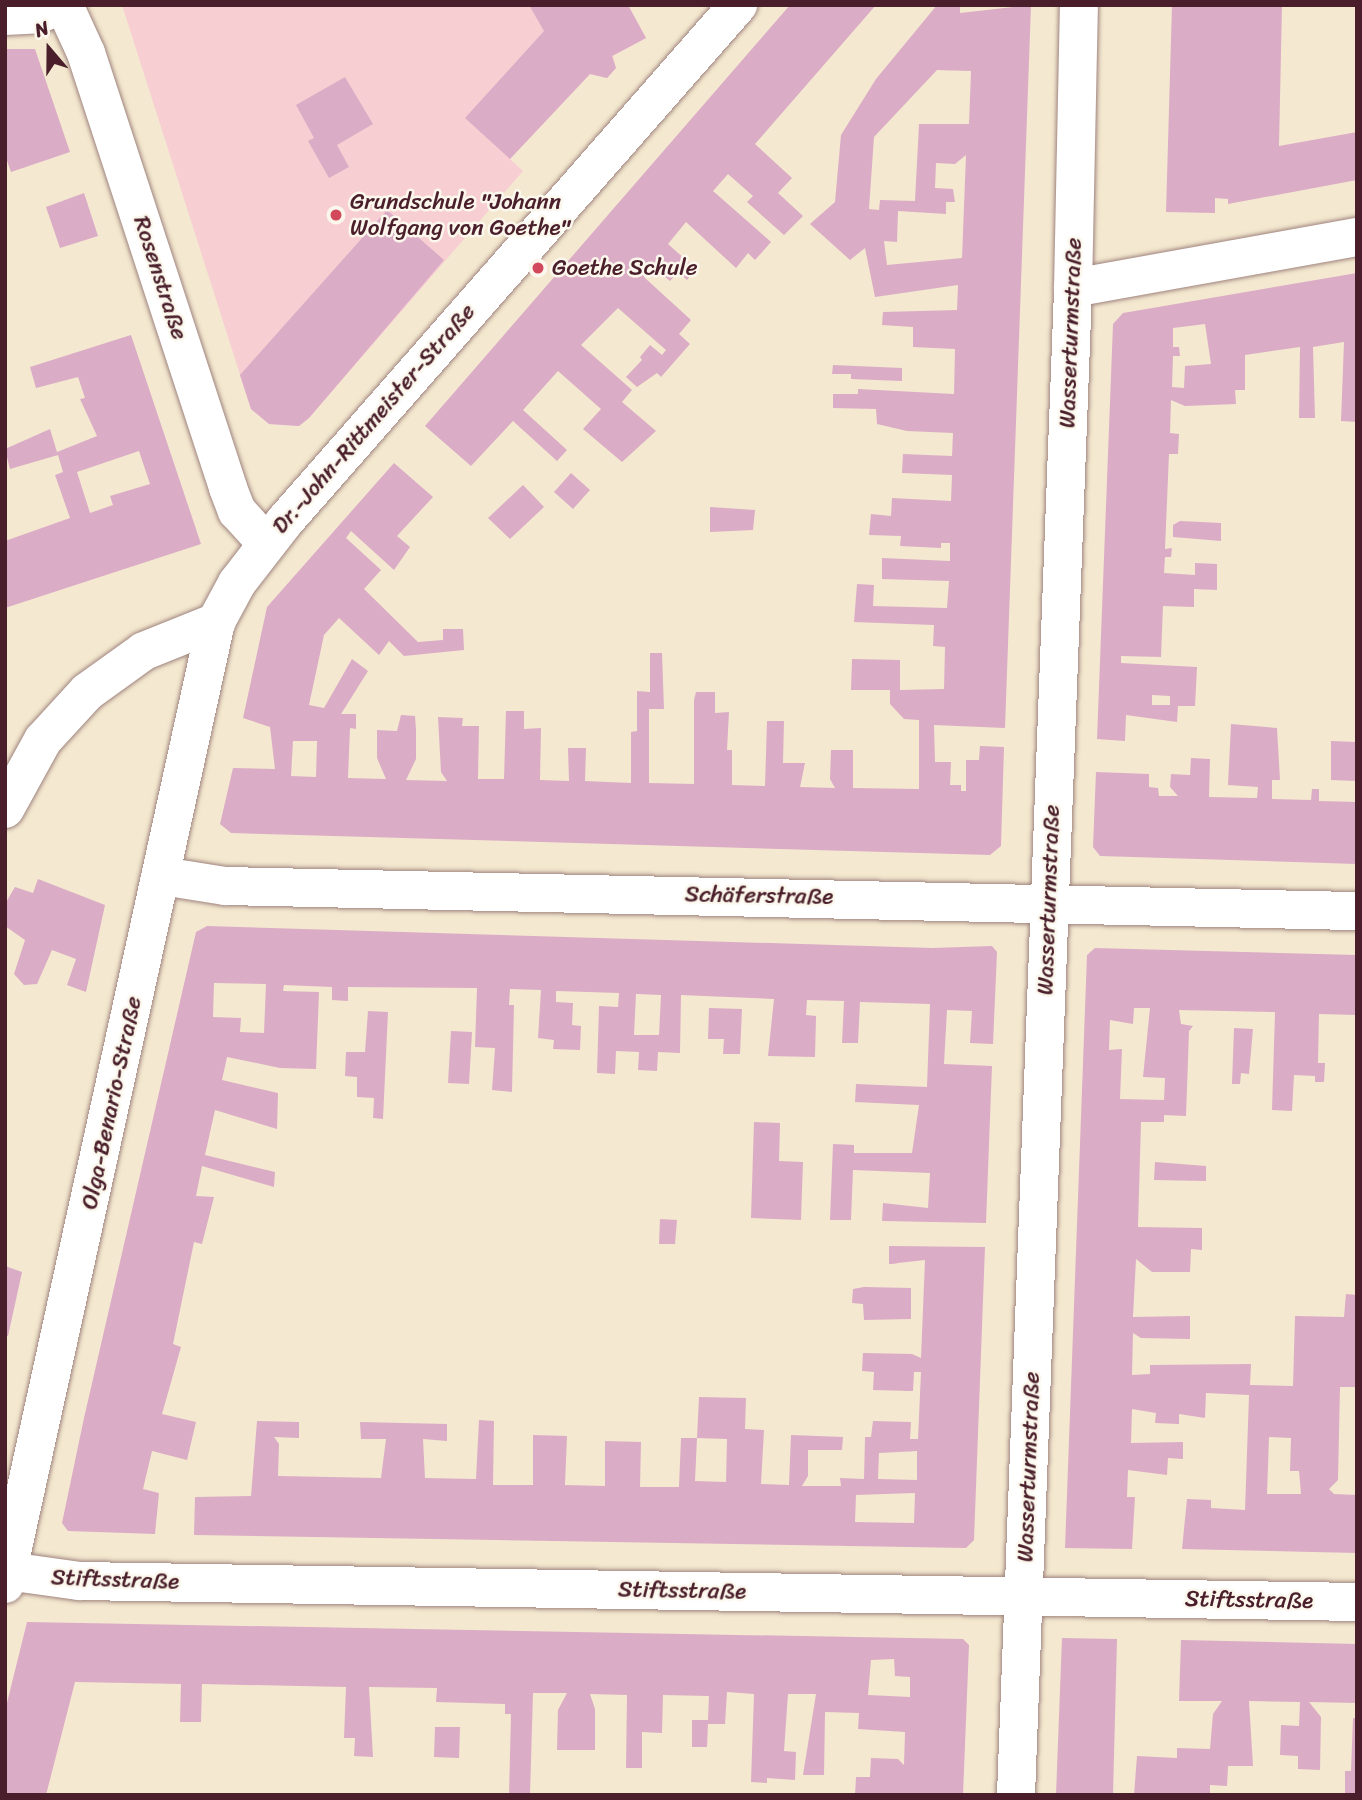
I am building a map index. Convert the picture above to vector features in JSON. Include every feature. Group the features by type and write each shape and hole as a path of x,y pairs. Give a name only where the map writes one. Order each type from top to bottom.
{"street":[{"path":"5,16 39,14 63,5"},
{"name":"Rosenstraße","path":"63,5 86,53 228,488 237,511 267,543"},
{"name":"Dr.-John-Rittmeister-Straße","path":"216,622 237,583 267,543 738,5"},
{"name":"Wasserturmstraße","path":"1016,1795 1073,288 1079,5"},
{"path":"1073,288 1357,237"},
{"path":"5,809 43,740 87,692 144,651 216,622"},
{"name":"Olga-Benario-Straße","path":"7,1578 216,622"},
{"name":"Schäferstraße","path":"162,876 225,886 1049,901 1357,911"},
{"name":"Stiftsstraße","path":"7,1578 1357,1602"}],"shaded area":[{"name":"Grundschule \"Johann Wolfgang von Goethe\"","path":"122,5 628,5 646,38 613,56 616,68 607,78 590,74 510,159 523,171 309,418 299,426 269,424 251,409"}],"building":[{"path":"529,5 628,5 646,38 612,56 616,68 607,78 590,74 510,159 465,118 544,31"},
{"path":"790,5 876,5 755,144 792,178 778,193 803,216 784,235 747,202 753,196 728,174 713,191 771,242 755,260 748,253 736,268 686,222 668,244 696,269 687,280 678,272 670,281 650,264 643,271 645,278 691,320 679,334 690,344 661,377 657,373 637,387 626,377 642,360 640,357 650,345 662,355 666,350 618,308 581,345 632,390 622,402 656,431 622,462 583,429 601,409 558,371 523,410 567,450 557,461 513,421 471,466 425,426"},
{"path":"937,5 960,5 960,13 1031,5 1005,728 934,725 935,762 951,762 950,785 961,785 961,791 966,791 966,760 979,760 980,746 1004,747 1001,846 990,855 231,833 220,824 233,768 275,769 270,727 243,718 267,607 394,463 433,497 397,536 410,547 394,570 351,531 346,538 381,570 364,589 418,642 443,640 443,629 463,629 464,650 404,656 389,641 379,655 339,618 324,635 309,705 324,708 352,659 368,671 341,714 356,714 356,729 350,728 348,778 386,779 377,758 377,730 397,731 401,715 415,716 416,759 406,780 447,781 441,772 438,717 463,718 462,726 479,726 478,779 504,779 506,711 524,711 524,729 541,728 540,780 569,781 568,748 586,748 585,781 631,783 631,732 637,731 637,691 650,692 650,653 662,653 664,709 649,709 649,783 694,784 694,700 696,692 715,692 715,713 729,712 727,750 732,750 732,785 765,786 767,721 784,721 783,763 805,763 800,787 835,788 830,779 831,750 853,750 853,788 919,789 919,720 904,719 890,704 890,690 851,690 852,659 900,660 900,690 944,689 945,647 933,646 934,625 854,622 857,584 874,585 873,606 947,608 949,581 882,579 882,558 950,561 950,543 941,543 941,548 900,546 901,536 869,535 871,514 891,516 892,498 951,501 952,475 902,473 903,454 952,456 953,433 907,431 877,424 876,409 833,408 833,394 858,394 858,389 954,394 955,349 913,347 913,327 882,325 883,312 957,310 958,285 875,297 865,248 850,260 810,224 835,202 841,135 876,79","holes":["937,70 971,71 969,124 919,124 915,201 880,200 879,210 869,209 874,137","966,155 962,258 887,265 884,241 897,242 898,211 946,214 946,202 955,202 953,189 935,188 936,163 955,164","293,741 317,741 316,777 291,776"]},
{"path":"1172,5 1282,5 1279,146 1357,132 1357,180 1228,204 1228,199 1215,198 1215,213 1166,212"},
{"path":"5,49 35,49 70,152 11,172 5,155"},
{"path":"345,77 373,124 337,145 349,167 329,178 308,141 314,138 296,105"},
{"path":"84,193 98,236 60,248 46,207"},
{"path":"387,210 444,260 309,418 299,426 269,424 251,409 240,375"},
{"path":"1357,273 1357,422 1341,421 1344,342 1313,347 1315,418 1299,418 1300,347 1245,355 1245,390 1235,390 1236,404 1185,406 1171,400 1170,433 1179,434 1178,454 1169,454 1165,549 1172,548 1171,557 1165,557 1164,573 1195,575 1195,563 1217,564 1217,590 1194,589 1194,607 1163,606 1161,657 1121,656 1121,663 1197,667 1195,706 1178,706 1177,722 1126,715 1125,741 1097,739 1113,324 1123,313","holes":["1205,324 1211,364 1185,366 1184,388 1172,387 1173,356 1180,356 1179,347 1173,347 1173,328","1152,695 1170,696 1170,705 1152,705"]},
{"path":"131,335 201,544 5,608 5,541 70,518 55,475 63,472 58,455 10,469 5,449 50,429 57,452 97,436 80,399 85,398 78,377 36,388 30,367","holes":["139,451 150,484 110,496 113,505 90,513 77,472"]},
{"path":"833,365 902,368 902,381 851,379 851,374 832,374"},
{"path":"571,473 590,490 573,509 554,492"},
{"path":"523,485 544,507 510,539 488,518"},
{"path":"710,507 755,510 753,530 710,532"},
{"path":"1180,521 1221,523 1221,541 1173,537 1173,525"},
{"path":"1231,724 1277,728 1280,780 1272,780 1272,799 1311,800 1312,789 1319,789 1319,801 1357,802 1357,864 1100,856 1093,847 1096,772 1149,774 1149,787 1158,788 1159,796 1178,796 1170,787 1171,774 1190,775 1191,758 1210,759 1209,797 1257,798 1258,787 1228,785"},
{"path":"1331,741 1357,742 1357,781 1331,780"},
{"path":"38,879 105,905 86,992 67,985 76,959 52,950 37,984 24,985 14,974 25,940 5,926 5,904 15,887 33,893"},
{"path":"207,926 932,948 992,946 997,952 993,1044 970,1043 972,1011 947,1010 944,1064 992,1066 986,1223 882,1221 883,1203 928,1208 930,1173 853,1170 851,1220 830,1220 833,1144 854,1145 854,1153 912,1153 919,1105 855,1102 856,1084 927,1087 930,1004 860,1002 858,1043 842,1043 844,1001 807,1000 806,1015 816,1016 815,1057 768,1056 774,999 681,995 680,1053 658,1052 657,1071 638,1070 639,1052 616,1051 615,1074 597,1073 599,1006 618,1007 619,993 556,991 556,1002 573,1003 572,1025 581,1026 580,1050 553,1049 554,1040 538,1038 541,990 510,989 509,1005 514,1005 512,1092 492,1090 495,1048 475,1047 477,988 348,987 348,1001 332,1000 332,987 284,985 283,991 319,992 316,1069 280,1068 227,1057 222,1080 278,1093 277,1129 215,1110 205,1155 275,1172 274,1187 202,1166 196,1196 214,1197 202,1244 194,1242 173,1344 181,1347 162,1414 196,1422 187,1460 152,1451 143,1489 159,1493 155,1534 68,1531 62,1523 84,1418 196,932","holes":["214,983 266,984 264,1033 240,1032 241,1018 213,1017","636,994 661,995 659,1035 634,1035"]},
{"path":"1095,948 1357,955 1357,1015 1319,1014 1318,1063 1325,1063 1324,1082 1315,1082 1315,1076 1294,1075 1292,1111 1272,1110 1275,1012 1179,1010 1181,1024 1193,1026 1189,1031 1186,1116 1164,1115 1164,1122 1141,1122 1138,1227 1202,1228 1202,1250 1191,1249 1190,1272 1152,1272 1136,1259 1133,1317 1190,1316 1190,1339 1141,1338 1133,1333 1132,1375 1150,1374 1150,1365 1251,1364 1250,1385 1293,1386 1295,1316 1344,1317 1346,1294 1357,1295 1357,1387 1340,1387 1338,1480 1329,1489 1334,1494 1357,1495 1357,1553 1182,1549 1187,1499 1211,1500 1211,1508 1245,1510 1249,1395 1206,1393 1205,1418 1179,1414 1179,1424 1155,1423 1156,1413 1132,1409 1131,1443 1183,1442 1183,1459 1168,1458 1167,1475 1128,1470 1127,1497 1135,1497 1132,1549 1065,1548 1087,955","holes":["1134,1008 1150,1008 1143,1077 1165,1078 1164,1100 1120,1099 1122,1049 1109,1050 1110,1020 1133,1024","1269,1437 1291,1438 1290,1471 1299,1471 1301,1494 1267,1494"]},
{"path":"709,1008 742,1009 740,1054 723,1054 724,1039 708,1039"},
{"path":"368,1011 388,1012 383,1119 373,1118 374,1098 357,1097 357,1077 345,1076 346,1052 365,1052"},
{"path":"1234,1028 1253,1029 1249,1074 1241,1073 1240,1084 1232,1084"},
{"path":"451,1031 472,1032 469,1084 448,1083"},
{"path":"754,1122 780,1123 779,1161 803,1162 801,1220 751,1218"},
{"path":"1155,1162 1206,1166 1206,1181 1154,1180"},
{"path":"660,1219 677,1220 675,1244 659,1244"},
{"path":"889,1246 985,1247 974,1540 966,1548 194,1535 195,1497 251,1496 257,1421 299,1422 299,1438 274,1437 279,1444 278,1476 381,1478 386,1439 361,1439 360,1422 447,1424 447,1441 423,1439 425,1478 476,1479 479,1420 494,1421 493,1485 533,1485 533,1435 567,1436 565,1485 605,1486 605,1441 641,1442 640,1487 679,1487 681,1438 697,1438 699,1397 746,1398 745,1429 764,1430 761,1484 789,1485 791,1435 843,1437 842,1450 808,1450 808,1476 802,1486 841,1486 840,1478 864,1479 865,1437 871,1437 873,1421 911,1422 910,1439 918,1439 921,1372 914,1372 913,1391 873,1390 874,1372 862,1371 863,1353 912,1354 921,1358 925,1260 889,1264","holes":["697,1438 727,1439 726,1482 695,1481","917,1451 917,1480 878,1479 879,1453","915,1493 914,1523 855,1522 856,1495"]},
{"path":"5,1266 22,1272 8,1336 5,1335"},
{"path":"911,1288 911,1319 864,1320 863,1304 852,1303 853,1289"},
{"path":"27,1622 963,1639 969,1645 963,1795 855,1795 856,1777 870,1777 871,1758 898,1759 904,1765 905,1732 858,1729 859,1713 825,1712 824,1775 803,1775 816,1694 788,1694 784,1751 796,1752 795,1780 767,1778 767,1783 751,1782 754,1694 727,1692 725,1724 708,1724 707,1747 692,1747 692,1720 708,1720 709,1696 663,1695 662,1733 642,1732 642,1768 626,1768 627,1695 590,1694 595,1709 595,1750 557,1750 558,1710 567,1693 533,1693 530,1795 509,1795 511,1714 505,1714 505,1704 436,1702 437,1688 369,1687 373,1757 354,1756 355,1738 344,1738 346,1687 202,1684 201,1722 180,1722 181,1684 75,1682 46,1795 5,1795 5,1711","holes":["894,1659 895,1676 910,1677 910,1697 868,1695 871,1660"]},
{"path":"1062,1638 1117,1639 1113,1795 1056,1795"},
{"path":"1181,1640 1357,1644 1357,1703 1309,1702 1321,1717 1320,1770 1298,1769 1298,1756 1280,1755 1281,1725 1299,1726 1300,1702 1249,1701 1253,1766 1228,1766 1227,1786 1210,1785 1210,1795 1134,1795 1137,1756 1177,1758 1177,1748 1210,1749 1213,1714 1222,1701 1179,1701"},
{"path":"1353,1718 1357,1718 1357,1795 1345,1795 1345,1771 1351,1771"},
{"path":"435,1727 460,1727 459,1758 434,1757"}],"place":[{"name":"Grundschule \"Johann Wolfgang von Goethe\"","path":"336,215"},
{"name":"Goethe Schule","path":"538,268"}]}
